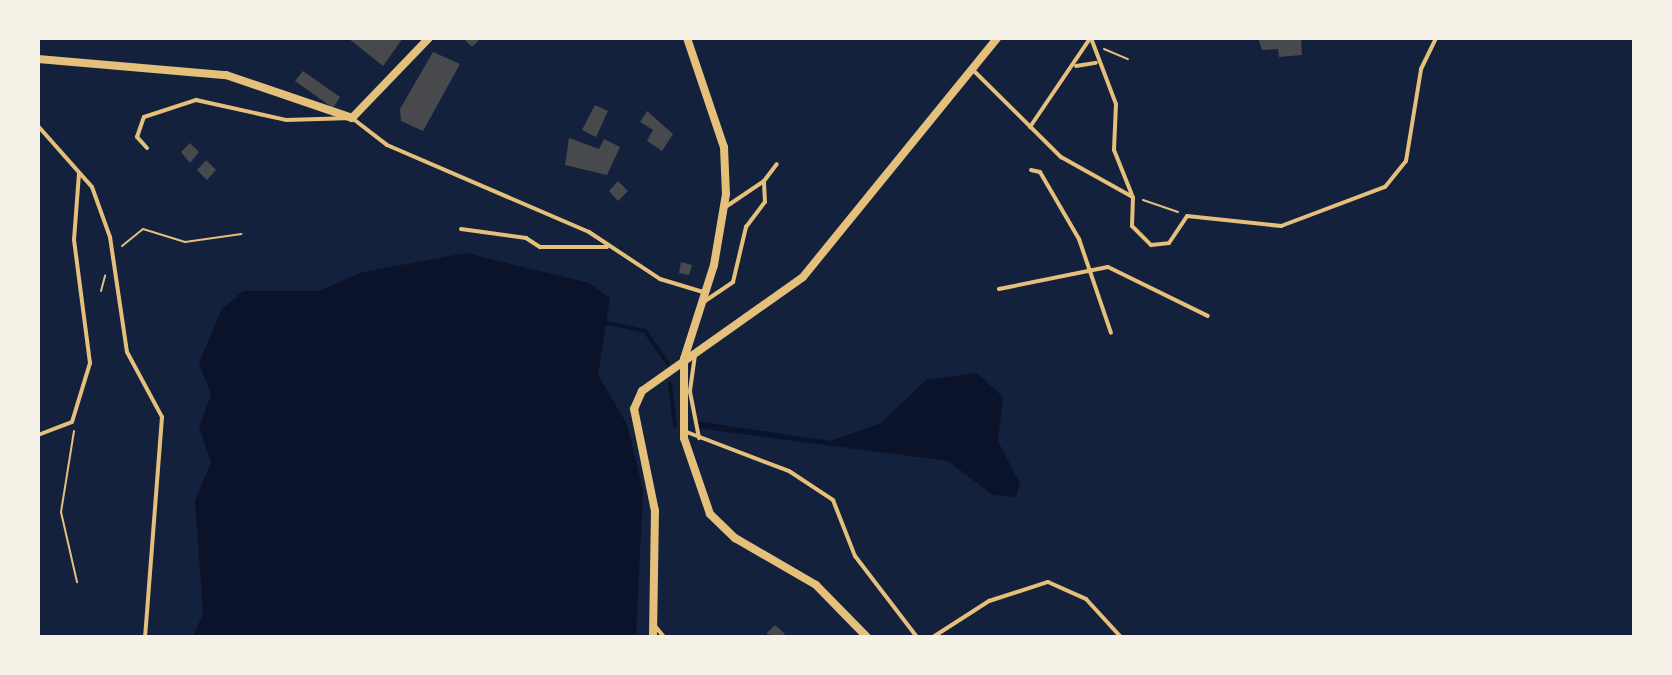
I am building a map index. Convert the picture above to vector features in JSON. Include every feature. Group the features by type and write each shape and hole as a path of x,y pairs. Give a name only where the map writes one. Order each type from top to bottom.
{"street":[{"path":"38,59 226,75 352,118 429,38"},
{"path":"687,38 724,147 723,209 704,297 684,359 683,431 710,514 735,538 816,585 867,637"},
{"path":"653,637 655,511 634,409 642,391 803,277 997,38"}],"lane":[{"path":"1030,127 1076,66 1090,38"},
{"path":"1090,38 1096,63 1116,104 1114,150 1133,197 1132,226 1151,245 1169,243 1187,216 1281,226 1385,187 1406,161 1421,69 1436,38"},
{"path":"1076,66 1096,63"},
{"path":"973,70 1030,127 1081,171 1133,197"},
{"path":"147,148 137,137 144,117 196,100 286,120 352,118 387,145 609,247 660,279 704,297 733,282 746,227 765,202 764,181"},
{"path":"38,126 92,187 113,258 127,352 162,417 145,637"},
{"path":"723,209 764,181 777,164"},
{"path":"1031,170 1047,182 1088,270 1111,333"},
{"path":"38,435 72,422 90,363 74,240 79,171"},
{"path":"461,229 526,238 540,247 609,247"},
{"path":"999,289 1108,267 1208,316"},
{"path":"697,350 690,392 699,438"},
{"path":"683,431 789,471 833,500 855,556 917,637"},
{"path":"933,637 989,601 1048,582 1086,599 1121,637"},
{"path":"654,624 664,637"}],"path":[{"path":"1101,46 1128,59"},
{"path":"1133,197 1187,216"},
{"path":"101,291 113,258 143,229 185,242 241,234"},
{"path":"75,423 61,512 77,582"}],"water":[{"path":"466,253 589,283 610,298 598,375 627,424 643,490 636,637 193,637 203,613 195,501 211,462 199,427 211,395 199,363 221,310 243,291 318,291 363,272"},
{"path":"977,373 1003,397 998,441 1020,484 1016,497 993,495 948,461 696,428 696,421 830,441 881,423 926,380"}],"building":[{"path":"348,38 403,38 383,66"},
{"path":"463,38 481,38 472,47"},
{"path":"1258,38 1301,38 1302,55 1279,57 1278,49 1262,50"},
{"path":"433,52 460,64 423,131 401,121 400,109"},
{"path":"303,71 340,97 333,108 295,81"},
{"path":"595,105 608,111 596,137 582,130"},
{"path":"647,111 673,134 662,151 647,141 653,130 640,122"},
{"path":"569,138 599,149 604,139 620,147 607,175 565,165"},
{"path":"190,143 199,152 190,163 181,152"},
{"path":"206,160 216,170 207,180 197,170"},
{"path":"618,181 628,191 618,201 609,191"},
{"path":"681,262 692,265 689,275 679,273"},
{"path":"775,625 785,634 782,637 766,634"}],"waterway":[{"path":"607,323 645,331 668,364"},
{"path":"670,384 675,426"}]}
